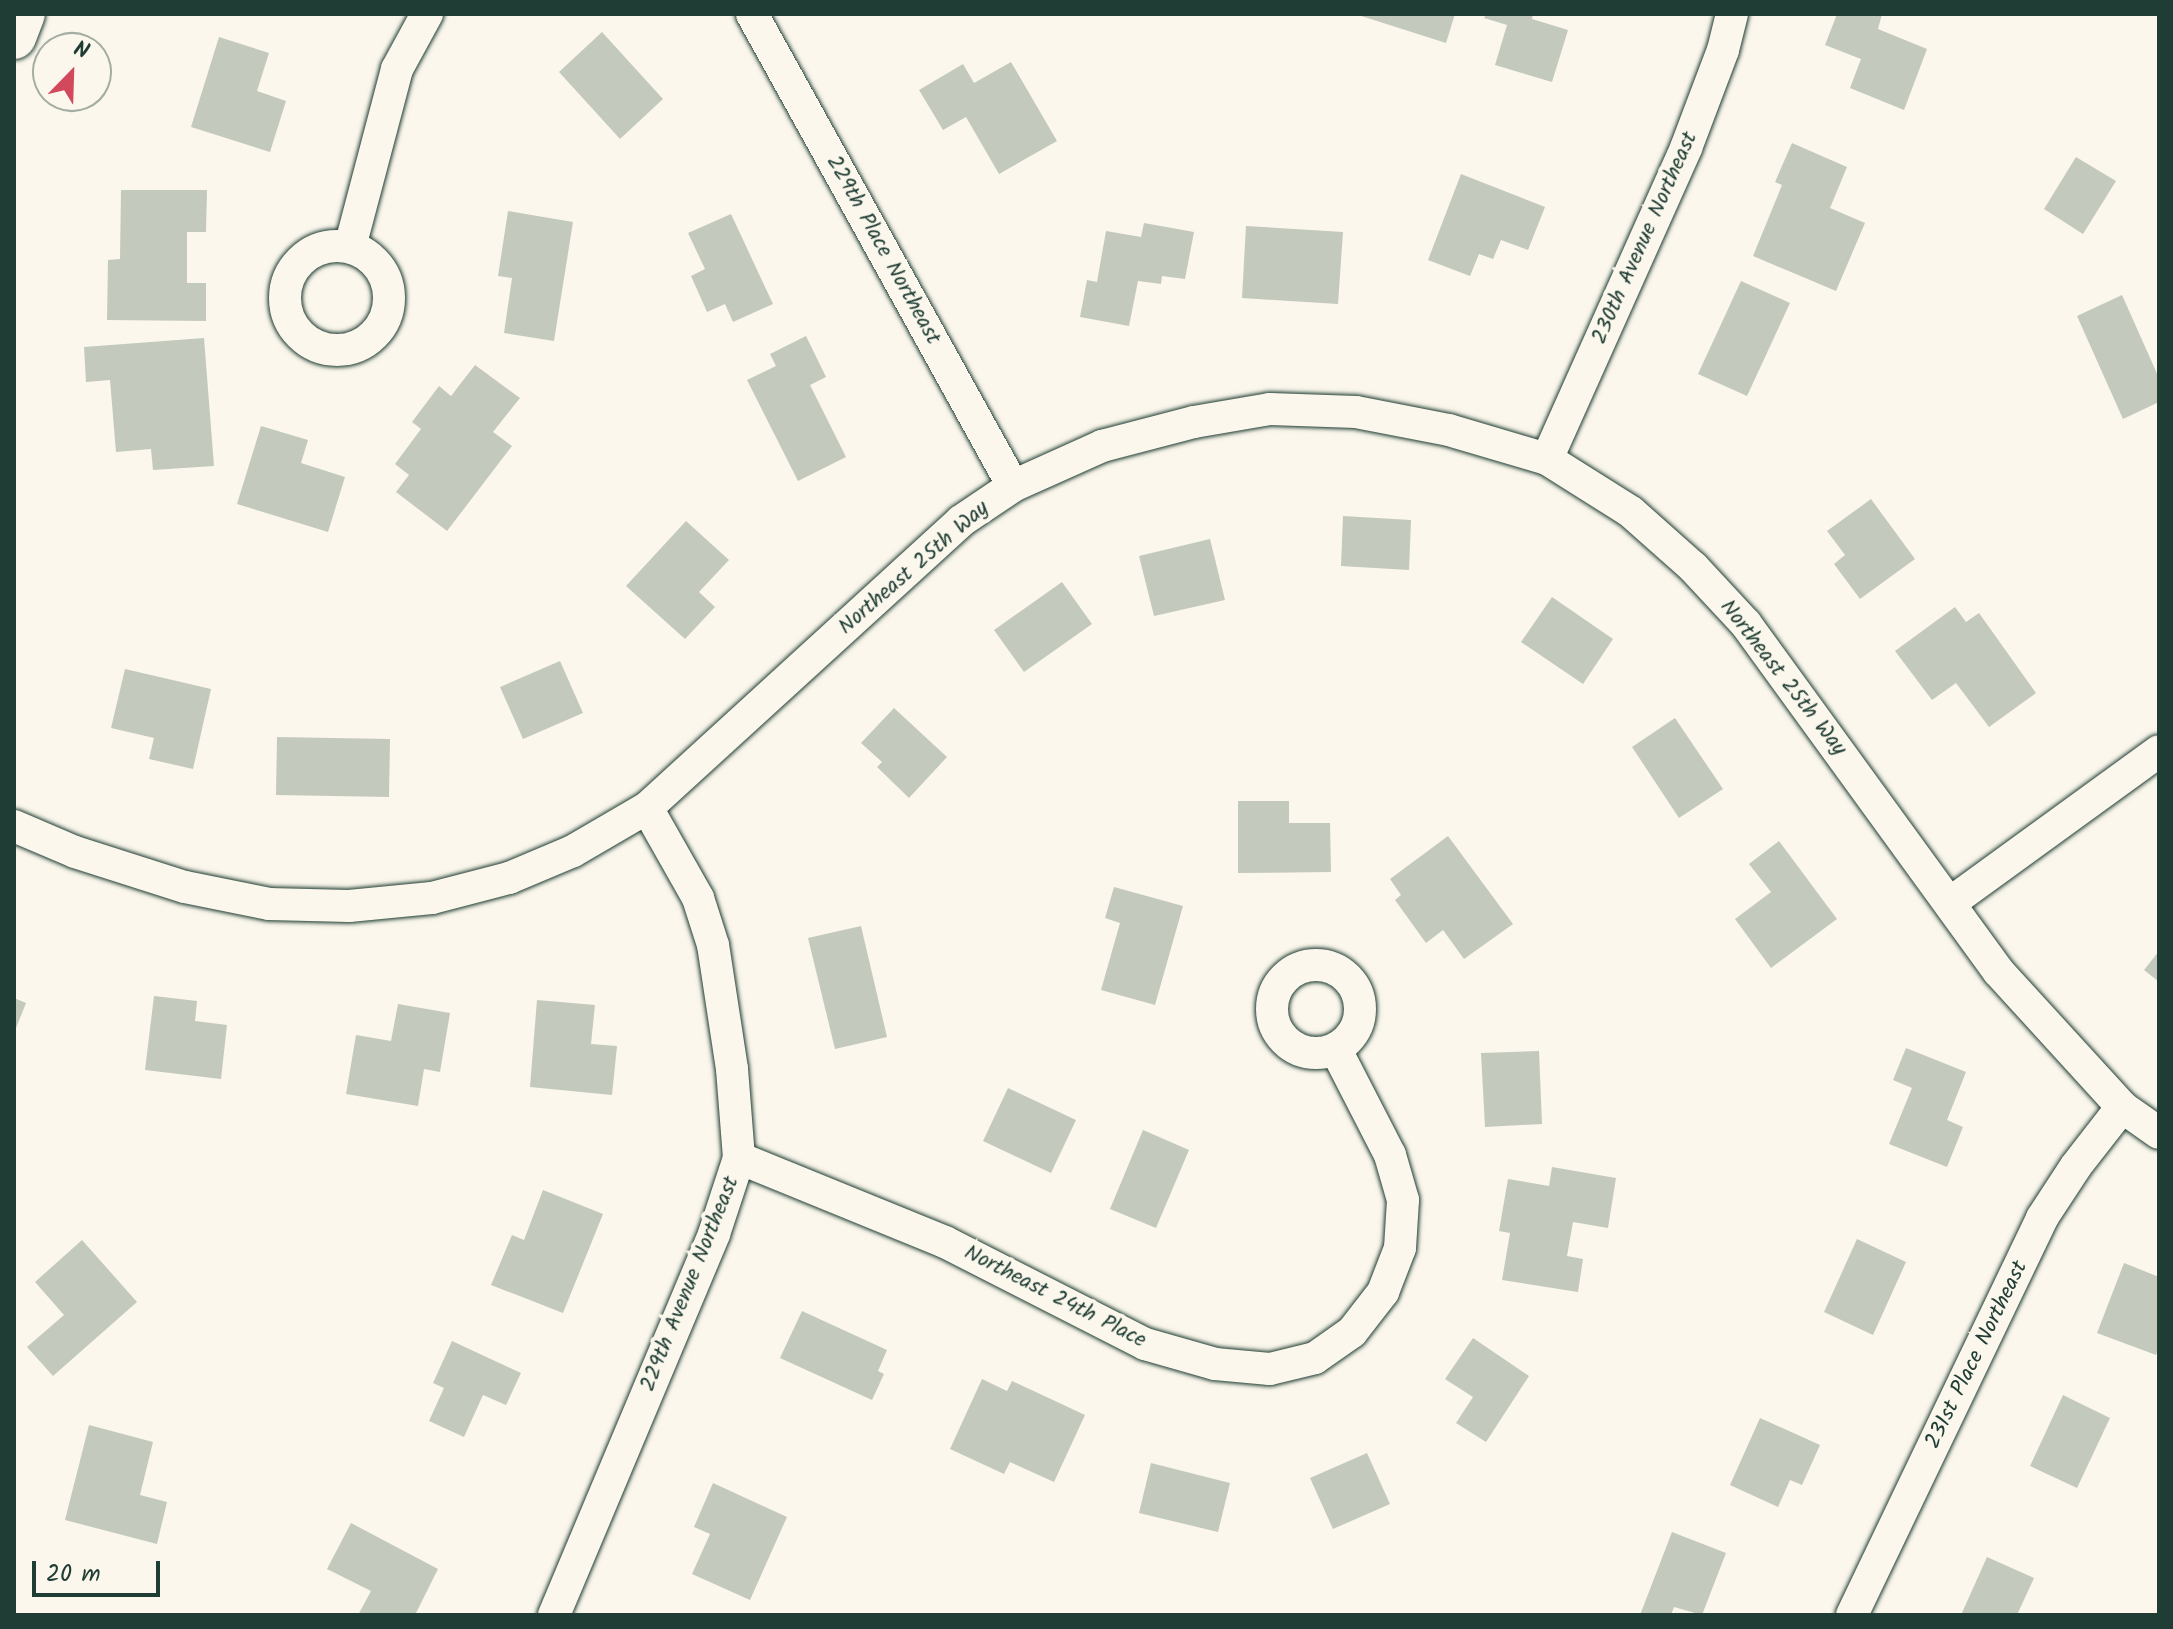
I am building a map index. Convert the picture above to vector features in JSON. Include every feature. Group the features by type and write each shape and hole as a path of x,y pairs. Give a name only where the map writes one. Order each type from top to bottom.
{"main road":[{"path":"14,37 23,14"}],"street":[{"path":"350,247 397,69 427,14"},
{"name":"229th Place Northeast","path":"752,14 1013,486"},
{"name":"230th Avenue Northeast","path":"1547,459 1686,148 1723,50 1732,14"},
{"name":"Northeast 25th Way","path":"14,826 75,852 185,887 269,904 349,906 432,898 509,878 573,851 647,808 961,521 1013,486 1102,446 1194,422 1270,409 1356,412 1449,430 1547,459 1631,512 1693,567 1746,624 1998,971 2122,1107 2159,1133"},
{"path":"1950,903 2159,751"},
{"name":"229th Avenue Northeast","path":"554,1615 714,1234 739,1158 732,1069 713,945 698,898 647,808"},
{"name":"Northeast 24th Place","path":"739,1158 945,1242 1145,1344 1215,1364 1270,1369 1315,1358 1352,1332 1383,1292 1400,1248 1403,1200 1390,1155 1336,1050"},
{"name":"231st Place Northeast","path":"1852,1615 2042,1218 2076,1166 2122,1107"}],"building":[{"path":"1355,14 1455,14 1446,43"},
{"path":"1486,14 1533,14 1532,19 1568,30 1552,82 1495,65 1507,25 1484,18"},
{"path":"1837,14 1882,14 1878,29 1927,49 1904,110 1850,88 1861,59 1825,45"},
{"path":"602,32 663,99 620,139 559,72"},
{"path":"219,37 269,53 257,91 286,101 270,152 191,127"},
{"path":"1011,62 1057,141 999,174 966,117 943,130 919,90 963,64 974,83"},
{"path":"1792,143 1847,167 1830,208 1865,223 1836,291 1753,256 1782,185 1775,182"},
{"path":"2076,157 2116,181 2083,234 2044,209"},
{"path":"1461,174 1545,207 1528,250 1501,240 1493,259 1479,254 1470,276 1428,260"},
{"path":"121,190 207,190 206,232 187,232 187,283 206,283 206,321 107,320 108,260 120,259"},
{"path":"508,211 573,222 554,341 504,333 512,278 498,276"},
{"path":"731,214 773,304 733,322 725,304 707,312 691,276 705,269 688,233"},
{"path":"1144,223 1194,232 1185,279 1162,276 1161,284 1138,281 1129,326 1080,317 1087,280 1097,282 1106,231 1141,237"},
{"path":"1246,226 1343,232 1338,304 1242,298"},
{"path":"1741,281 1790,303 1747,396 1698,374"},
{"path":"2122,295 2159,378 2159,402 2123,419 2077,316"},
{"path":"806,336 826,377 810,385 846,457 798,481 747,380 776,366 770,354"},
{"path":"204,338 214,466 153,470 151,449 116,452 110,380 86,382 84,347"},
{"path":"475,365 520,398 493,432 512,446 447,531 396,492 409,475 395,464 421,429 412,422 439,386 451,396"},
{"path":"261,426 308,440 301,463 345,477 328,532 237,504"},
{"path":"1871,499 1915,559 1860,599 1834,564 1845,555 1827,531"},
{"path":"1343,516 1411,520 1409,570 1341,566"},
{"path":"686,521 729,560 699,592 715,607 685,639 626,586"},
{"path":"1210,539 1225,600 1154,616 1139,556"},
{"path":"1062,582 1092,624 1024,672 994,630"},
{"path":"1552,597 1613,639 1583,684 1521,642"},
{"path":"1955,607 1966,622 1979,613 2036,693 1989,727 1956,683 1932,700 1895,651"},
{"path":"560,661 583,713 523,739 500,687"},
{"path":"125,669 211,689 193,769 149,759 154,738 111,728"},
{"path":"894,708 947,757 909,798 877,767 882,762 861,743"},
{"path":"1675,718 1723,789 1679,818 1632,747"},
{"path":"277,737 390,739 389,797 276,795"},
{"path":"1238,801 1289,801 1289,823 1330,823 1331,872 1238,873"},
{"path":"1448,836 1513,924 1464,959 1443,930 1426,943 1395,900 1401,895 1390,879"},
{"path":"1779,841 1837,919 1771,968 1735,919 1771,892 1749,864"},
{"path":"1114,887 1183,906 1155,1005 1101,990 1120,923 1105,918"},
{"path":"861,926 887,1037 835,1049 808,938"},
{"path":"2159,951 2159,982 2144,970"},
{"path":"154,996 197,1001 195,1021 227,1025 221,1079 145,1070"},
{"path":"14,998 26,1003 14,1033"},
{"path":"537,1000 595,1005 591,1044 617,1046 612,1095 530,1087"},
{"path":"398,1004 450,1013 440,1072 424,1069 418,1106 346,1094 356,1035 391,1041"},
{"path":"1906,1048 1966,1072 1947,1120 1963,1127 1947,1167 1889,1144 1912,1088 1893,1080"},
{"path":"1539,1051 1542,1124 1485,1127 1481,1053"},
{"path":"1008,1088 1076,1120 1051,1173 983,1141"},
{"path":"1143,1130 1189,1150 1156,1228 1110,1209"},
{"path":"1552,1167 1616,1178 1608,1228 1573,1222 1567,1256 1583,1259 1578,1292 1502,1280 1510,1233 1499,1231 1508,1179 1549,1186"},
{"path":"543,1190 603,1214 563,1313 491,1285 512,1235 524,1240"},
{"path":"1857,1239 1906,1262 1873,1335 1824,1312"},
{"path":"82,1240 137,1302 53,1376 27,1347 64,1315 35,1282"},
{"path":"2124,1263 2159,1277 2159,1346 2156,1355 2097,1333"},
{"path":"802,1311 887,1350 878,1371 884,1374 872,1400 780,1358"},
{"path":"1473,1338 1529,1376 1486,1442 1456,1423 1473,1397 1445,1379"},
{"path":"452,1341 521,1373 506,1405 483,1395 464,1437 429,1421 444,1388 433,1383"},
{"path":"982,1379 1007,1391 1012,1381 1085,1415 1054,1482 1010,1462 1004,1474 950,1449"},
{"path":"2063,1395 2110,1418 2077,1488 2030,1466"},
{"path":"1760,1418 1820,1445 1802,1485 1790,1480 1778,1507 1730,1485"},
{"path":"89,1425 153,1442 140,1495 167,1502 157,1544 65,1520"},
{"path":"1367,1453 1390,1504 1333,1529 1310,1478"},
{"path":"1151,1463 1230,1483 1218,1532 1139,1513"},
{"path":"713,1483 787,1517 750,1600 692,1574 710,1534 694,1527"},
{"path":"351,1523 438,1569 415,1615 358,1615 371,1591 327,1569"},
{"path":"1672,1532 1726,1553 1702,1615 1674,1607 1671,1615 1640,1615"},
{"path":"1987,1557 2034,1578 2017,1615 1961,1615"}]}
